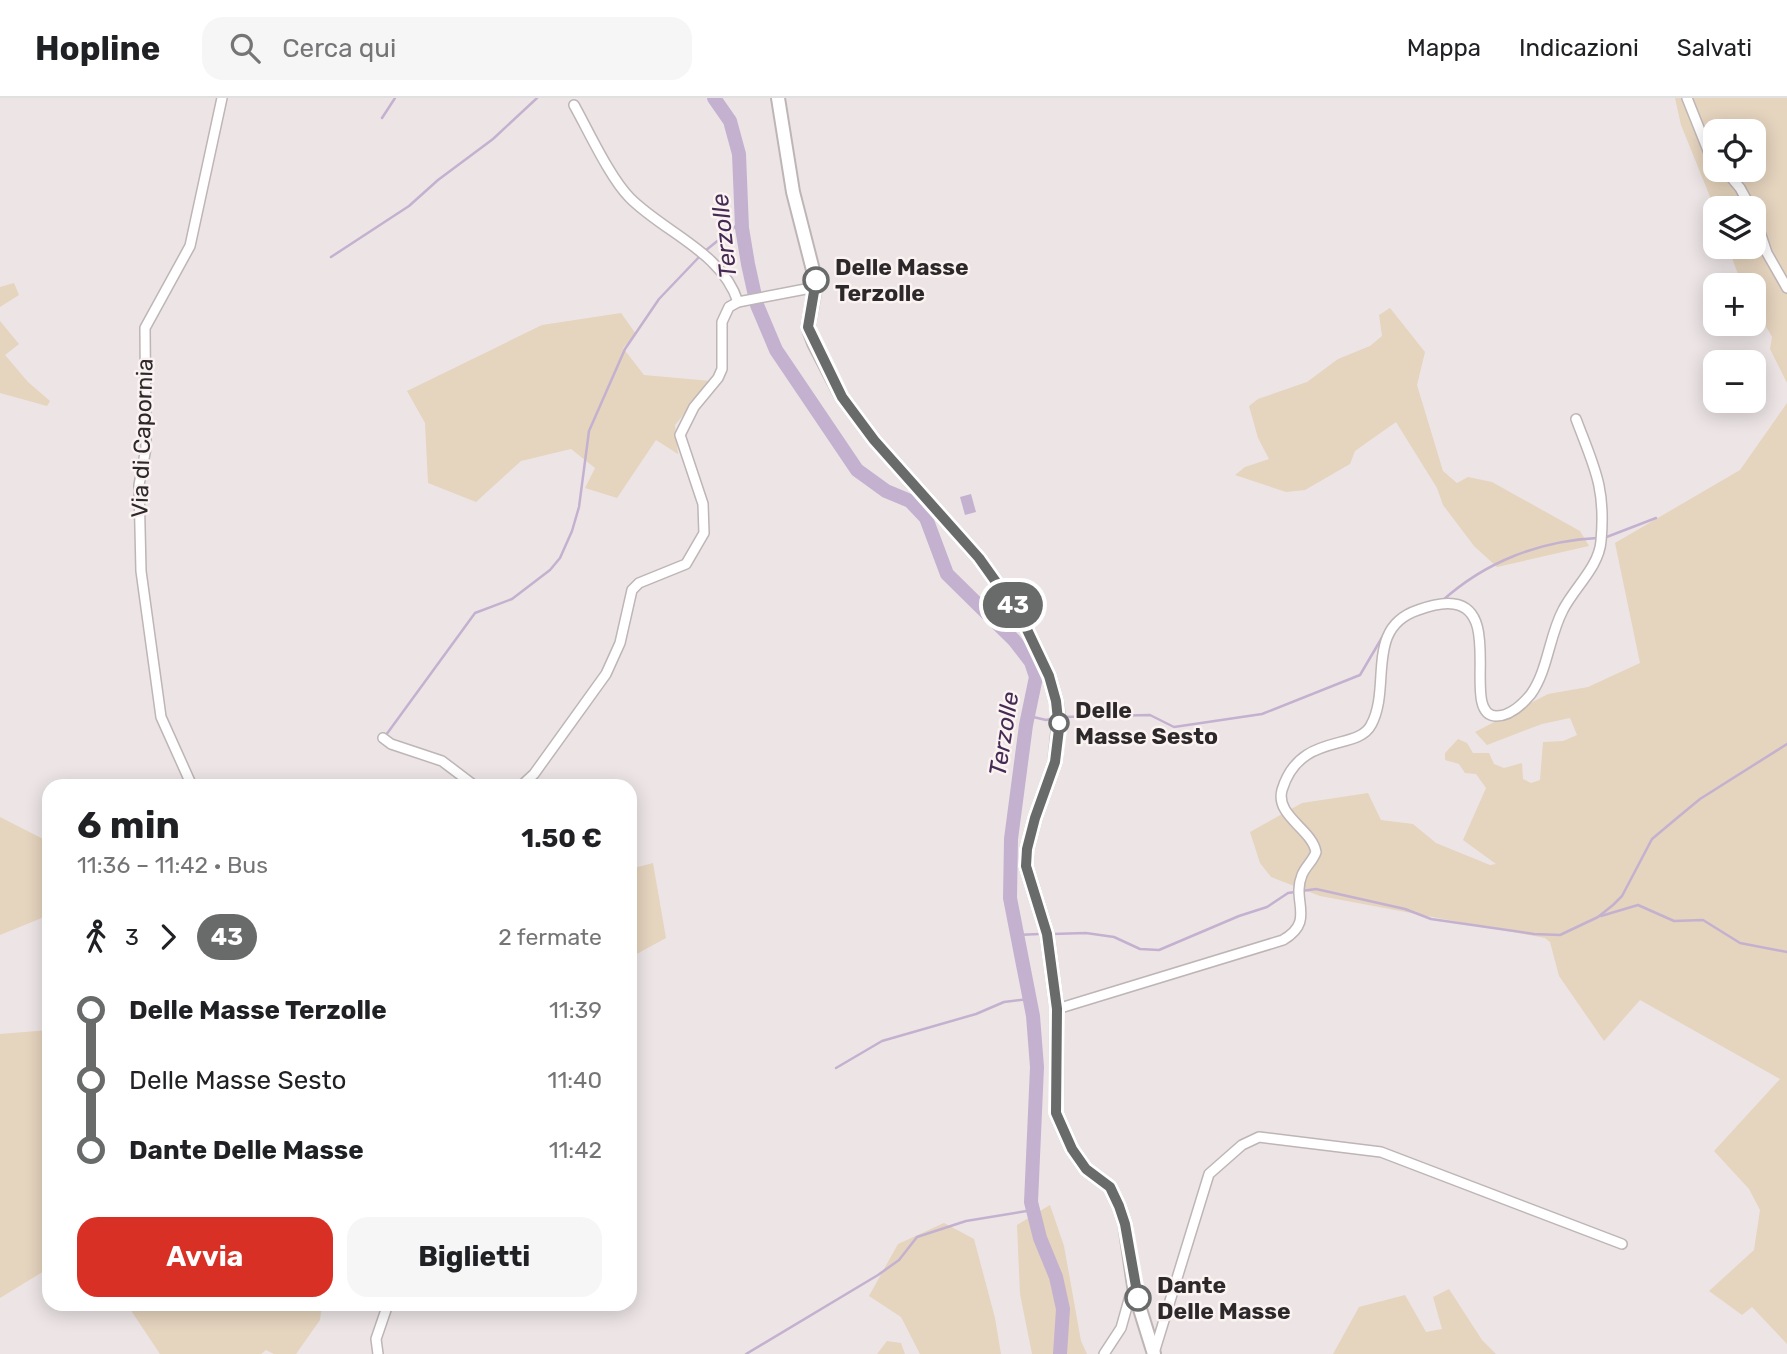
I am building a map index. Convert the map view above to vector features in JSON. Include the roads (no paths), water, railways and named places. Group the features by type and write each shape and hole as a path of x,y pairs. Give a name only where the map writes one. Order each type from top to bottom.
{"street":[{"name":"Via di Capornia","path":"189,779 161,717 141,571 139,485 146,448 145,328 190,246 222,98"},
{"path":"778,98 793,192 816,287 808,327 842,397 874,440 979,558 1021,617 1049,676 1059,716 1057,748 1027,849 1026,866 1047,934 1057,1009 1056,1113 1072,1149 1086,1169 1110,1187 1119,1206 1125,1224 1135,1293 1154,1354"},
{"path":"1687,98 1703,138"},
{"path":"574,105 630,198 690,243 720,271 732,284 740,301"},
{"path":"1766,250 1787,288"},
{"path":"529,779 606,674 620,643 632,590 639,583 678,570 698,546 704,533 704,504 680,435 694,407 718,379 722,369 723,318 729,307 740,301 816,287"},
{"path":"1057,1009 1283,940 1300,923 1300,880 1317,852 1312,840 1285,810 1281,799 1282,790 1301,759 1323,746 1364,734 1369,728 1378,702 1382,645 1401,619 1438,605 1454,604 1465,607 1478,623 1481,698 1485,710 1492,716 1510,712 1532,692 1561,613 1600,549 1602,489 1576,419"},
{"path":"383,738 391,744 442,761 466,779"},
{"path":"1154,1354 1209,1174 1242,1145 1259,1137 1381,1152 1622,1244"},
{"path":"1104,1354 1121,1328 1130,1296 1135,1293"},
{"path":"378,1354 376,1339 386,1311"}],"waterway":[{"path":"382,118 395,98"},
{"path":"331,257 409,206 438,180 493,139 537,98"},
{"name":"Terzolle","path":"714,98 730,121 739,154 742,228 748,264 757,305 776,350 857,470 886,491 910,501 926,518 947,574 1014,640 1031,662 1036,677 1026,725 1011,839 1010,898 1033,1016 1037,1067 1031,1202 1040,1238 1056,1277 1063,1309 1060,1354"},
{"path":"705,251 742,221"},
{"path":"386,735 475,613 512,599 550,570 560,558 579,507 589,431 625,349 659,299 700,256"},
{"path":"1604,538 1656,518"},
{"path":"1442,601 1476,575 1514,556 1554,544 1597,538"},
{"path":"1062,717 1150,715 1174,727 1262,714 1360,675 1387,629"},
{"path":"1029,716 1046,720 1055,718"},
{"path":"1302,891 1316,889 1405,909 1431,919 1534,934 1560,935 1598,917 1622,896 1652,839 1700,799 1787,744"},
{"path":"1052,934 1086,933 1114,937 1140,949 1159,950 1267,907 1288,893 1295,892"},
{"path":"1601,916 1638,905 1674,921 1703,920 1740,943 1787,952"},
{"path":"1017,935 1039,934"},
{"path":"836,1068 882,1041 976,1014 1004,1002 1029,999"},
{"path":"746,1354 878,1275 899,1260 917,1237 966,1221 1033,1210"}],"place":[{"name":"Delle Masse Terzolle","path":"816,280"},
{"name":"Delle Masse Sesto","path":"1059,723"},
{"name":"Dante Delle Masse","path":"1138,1298"}]}
